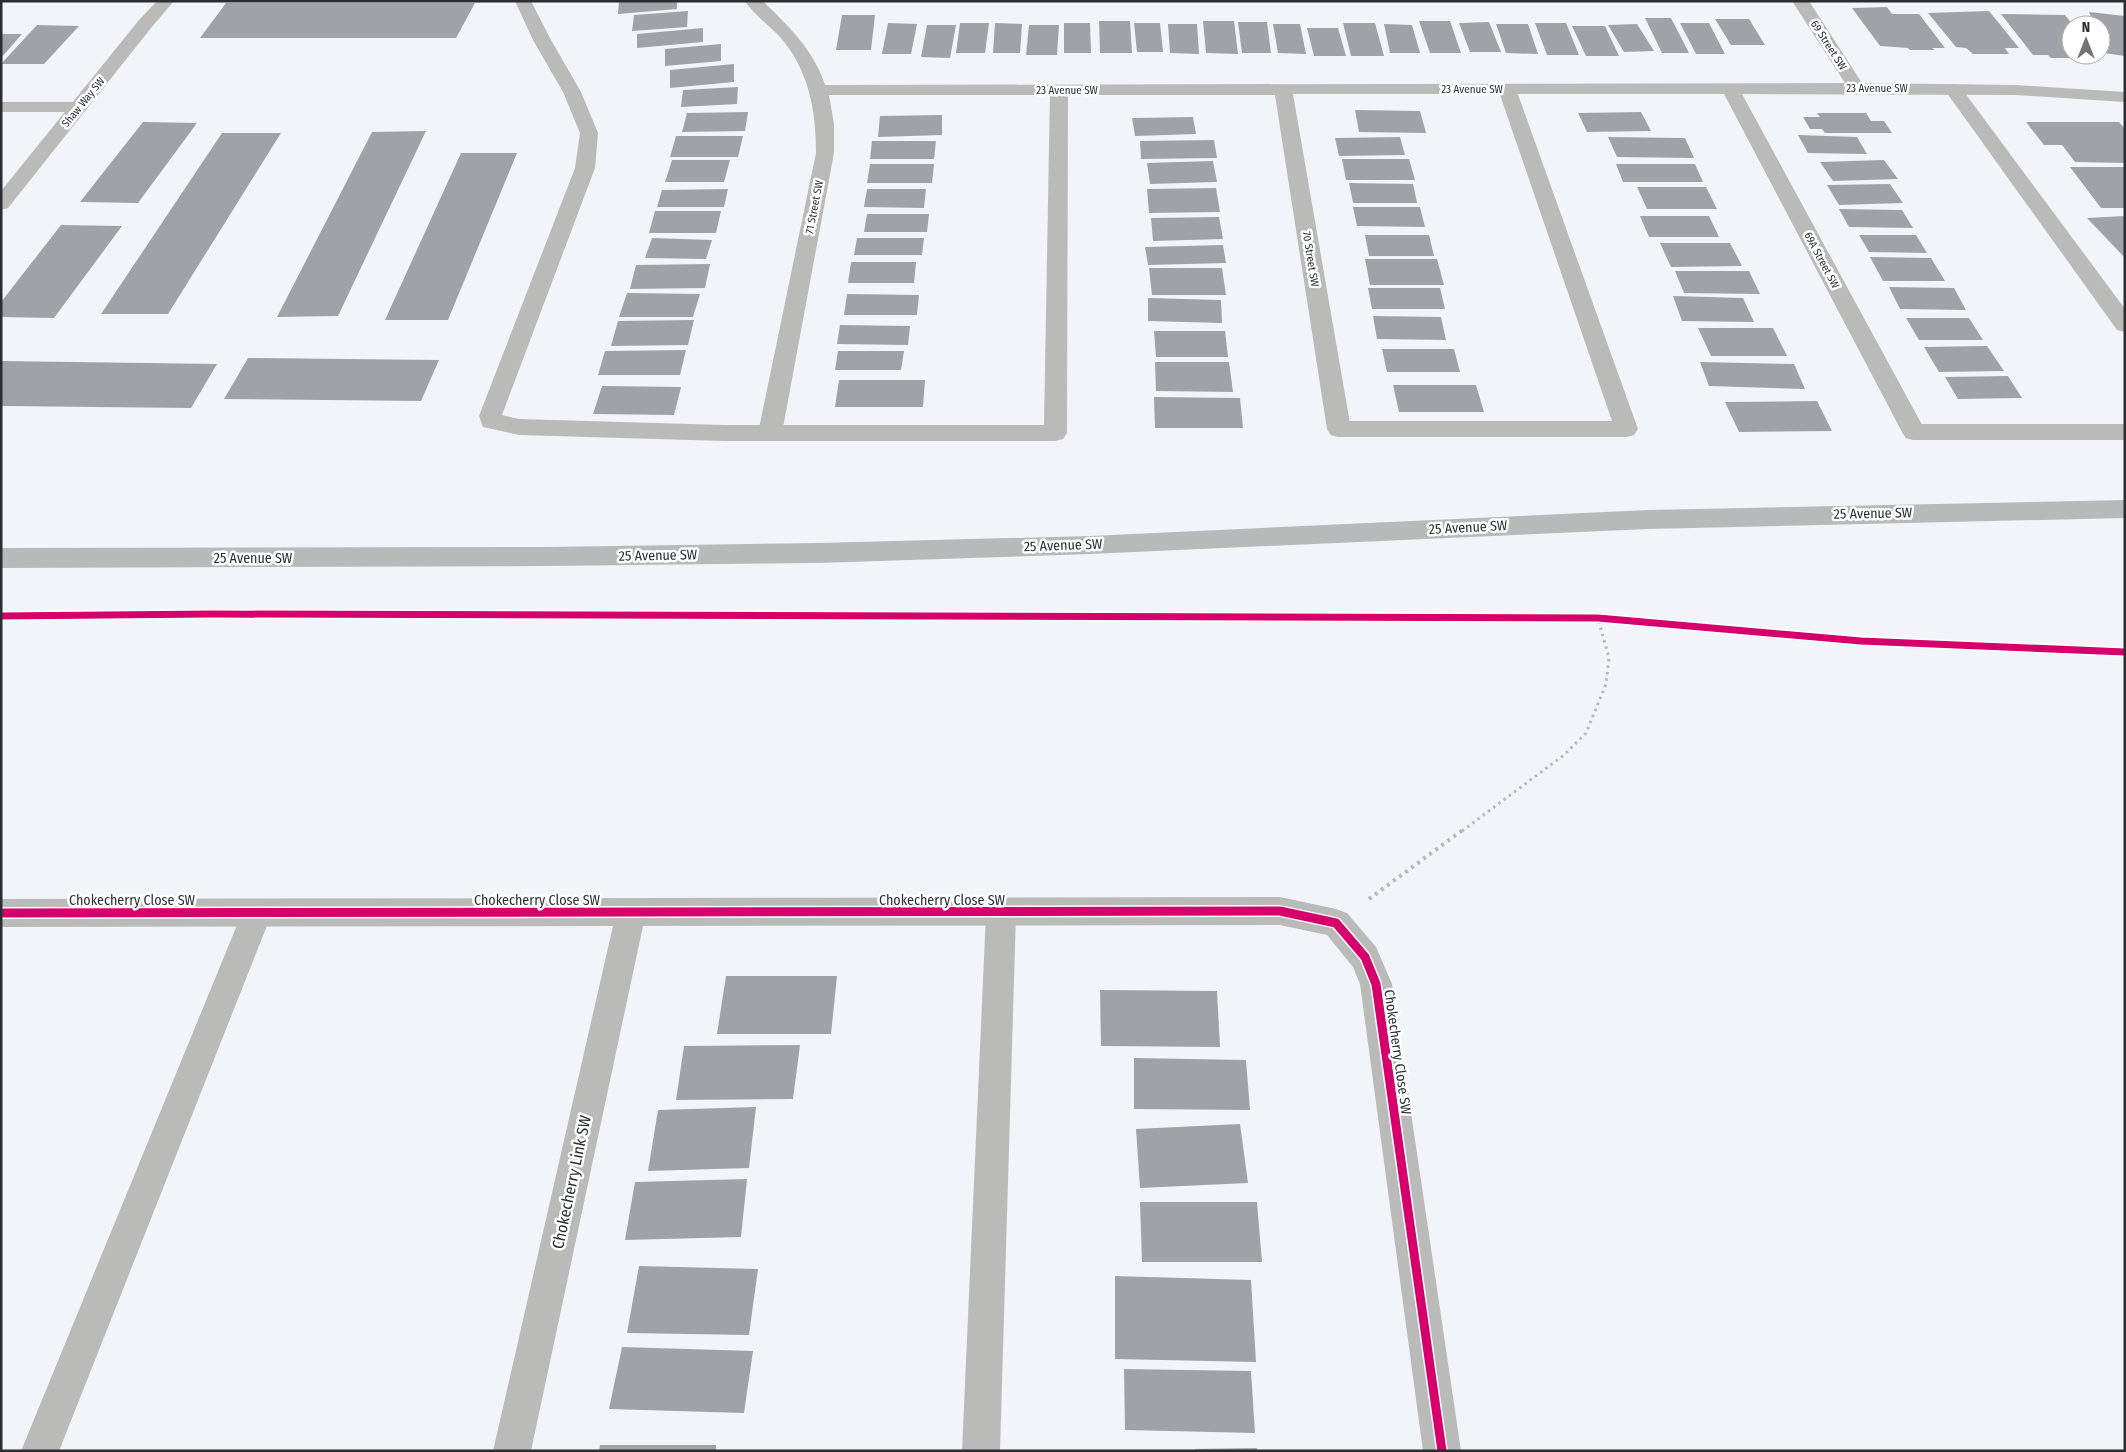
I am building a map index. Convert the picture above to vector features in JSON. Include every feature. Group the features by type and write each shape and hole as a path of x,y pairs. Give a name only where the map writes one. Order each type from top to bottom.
{"main road":[{"name":"25 Avenue SW","path":"1,558 437,558 855,552 1090,545 1576,522 1792,514 2125,509"}],"street":[{"name":"Shaw Way SW","path":"1,204 145,24 166,1"},
{"path":"523,1 542,40 572,92 589,133 585,168 490,416 491,421 519,427 559,430 770,433 1055,434 1059,90"},
{"name":"71 Street SW","path":"753,1 794,43 805,60 820,90 826,130 825,153 770,433"},
{"name":"69 Street SW","path":"1800,1 1857,88"},
{"name":"69A Street SW","path":"1730,88 1914,432 2125,432"},
{"name":"23 Avenue SW","path":"820,90 1857,88 2016,90 2125,97"},
{"name":"70 Street SW","path":"1282,89 1340,429 1626,429 1507,89"},
{"path":"1953,89 2125,325"},
{"path":"1,107 79,107"},
{"name":"Chokecherry Close SW","path":"1,913 1001,913 1280,911 1336,923 1366,957 1376,984 1442,1451"},
{"path":"40,1451 256,913"},
{"name":"Chokecherry Link SW","path":"512,1451 631,913"},
{"path":"982,1451 1001,913"}],"path":[{"path":"1588,618 1607,619"},
{"path":"1336,923 1564,755 1586,733 1606,684 1609,658 1598,618"}],"building":[{"path":"619,1 677,1 677,9 618,14"},
{"path":"226,3 475,3 456,38 200,38"},
{"path":"1887,7 1892,14 1919,14 1945,48 1910,50 1908,48 1880,46 1852,8"},
{"path":"688,11 687,27 632,31 634,15"},
{"path":"1989,11 2019,48 2005,48 2009,54 1973,54 1966,48 1956,47 1928,13"},
{"path":"2089,12 2125,16 2125,56 2111,54 2111,15 2090,15"},
{"path":"2001,14 2065,15 2061,15 2061,58 2051,58 2048,55 2033,55"},
{"path":"842,15 875,15 871,50 836,50"},
{"path":"1645,18 1671,18 1689,53 1662,53"},
{"path":"1715,19 1749,19 1765,45 1731,45"},
{"path":"1099,21 1130,21 1132,53 1100,53"},
{"path":"1203,21 1234,21 1238,54 1206,53"},
{"path":"1419,21 1450,21 1461,53 1430,53"},
{"path":"1238,22 1267,22 1271,53 1242,53"},
{"path":"1489,22 1501,52 1470,52 1459,23"},
{"path":"888,23 917,24 911,54 882,54"},
{"path":"960,23 989,23 985,53 956,53"},
{"path":"995,23 1022,24 1020,53 993,53"},
{"path":"1064,23 1090,23 1091,53 1064,53"},
{"path":"1134,23 1160,23 1163,52 1137,52"},
{"path":"1343,23 1375,23 1384,56 1351,56"},
{"path":"1535,23 1566,23 1579,55 1547,55"},
{"path":"1680,23 1709,23 1725,54 1696,54"},
{"path":"1168,24 1197,24 1199,54 1170,53"},
{"path":"1273,24 1300,24 1306,54 1278,53"},
{"path":"1384,24 1412,25 1420,53 1390,53"},
{"path":"1496,24 1528,24 1538,54 1506,53"},
{"path":"1637,24 1654,51 1624,52 1608,25"},
{"path":"37,25 79,26 44,64 1,64"},
{"path":"927,25 956,25 950,58 921,57"},
{"path":"1029,25 1059,25 1057,55 1026,55"},
{"path":"1572,26 1605,26 1619,56 1586,56"},
{"path":"703,28 703,42 637,48 637,34"},
{"path":"1307,28 1338,28 1346,56 1314,56"},
{"path":"1,34 22,34 1,58"},
{"path":"721,44 721,61 665,66 665,49"},
{"path":"734,64 734,82 670,88 670,70"},
{"path":"738,87 737,104 681,107 683,90"},
{"path":"1355,110 1420,111 1426,133 1359,132"},
{"path":"748,112 745,131 682,132 687,113"},
{"path":"1641,112 1651,131 1587,132 1578,113"},
{"path":"1817,113 1866,113 1871,121 1884,121 1892,133 1825,133 1822,129 1810,129 1803,117 1820,117"},
{"path":"942,115 942,135 878,137 880,116"},
{"path":"1193,117 1196,134 1135,136 1132,118"},
{"path":"143,122 197,123 138,203 80,202"},
{"path":"2026,122 2119,122 2125,129 2125,163 2075,162 2062,145 2044,145"},
{"path":"426,131 338,316 277,317 372,132"},
{"path":"222,133 281,133 168,314 101,314"},
{"path":"1798,135 1857,137 1867,154 1808,153"},
{"path":"676,136 743,136 738,157 670,157"},
{"path":"1400,137 1405,155 1339,156 1335,138"},
{"path":"1608,137 1685,138 1694,158 1617,157"},
{"path":"1214,140 1217,158 1141,159 1140,141"},
{"path":"872,141 936,141 934,159 870,159"},
{"path":"461,153 517,153 448,320 385,320"},
{"path":"1342,159 1409,159 1415,180 1346,180"},
{"path":"672,160 730,160 724,182 665,182"},
{"path":"1884,160 1898,179 1833,181 1820,162"},
{"path":"1213,161 1217,182 1150,184 1147,163"},
{"path":"870,164 934,164 932,183 867,183"},
{"path":"1616,164 1695,164 1703,182 1623,182"},
{"path":"2070,167 2125,167 2125,208 2101,208"},
{"path":"1349,183 1413,184 1417,203 1353,203"},
{"path":"1890,184 1903,203 1839,205 1827,185"},
{"path":"1637,187 1706,187 1717,209 1647,209"},
{"path":"1216,188 1220,212 1149,213 1147,189"},
{"path":"728,189 724,207 657,207 662,190"},
{"path":"867,189 926,189 924,208 864,207"},
{"path":"1353,207 1420,207 1425,227 1357,226"},
{"path":"1839,209 1902,210 1913,228 1849,227"},
{"path":"655,211 721,211 716,233 649,233"},
{"path":"867,214 929,214 927,232 864,232"},
{"path":"1640,216 1709,216 1719,237 1649,237"},
{"path":"2125,216 2125,258 2087,218"},
{"path":"1219,217 1223,239 1153,241 1151,218"},
{"path":"61,225 122,226 54,318 1,317 1,302"},
{"path":"1365,235 1429,235 1434,256 1369,256"},
{"path":"1859,235 1916,235 1927,253 1869,252"},
{"path":"652,238 712,240 706,259 645,258"},
{"path":"857,238 924,238 922,255 854,255"},
{"path":"1660,243 1730,243 1742,266 1671,267"},
{"path":"1223,245 1226,263 1148,265 1145,247"},
{"path":"1870,257 1931,258 1945,281 1883,281"},
{"path":"1365,259 1437,259 1444,285 1370,285"},
{"path":"851,262 916,262 914,283 848,283"},
{"path":"710,264 705,288 630,289 636,265"},
{"path":"1149,268 1222,268 1226,295 1152,295"},
{"path":"1675,271 1749,271 1760,294 1684,293"},
{"path":"1889,287 1954,288 1966,310 1900,309"},
{"path":"1368,288 1440,288 1445,309 1372,309"},
{"path":"627,293 700,294 693,317 619,317"},
{"path":"847,294 919,295 917,315 844,315"},
{"path":"1673,296 1743,298 1754,322 1682,321"},
{"path":"1148,298 1221,300 1222,323 1148,321"},
{"path":"1373,316 1441,317 1446,340 1377,339"},
{"path":"1906,318 1969,318 1983,340 1919,340"},
{"path":"694,320 688,345 611,346 618,321"},
{"path":"840,325 910,326 908,345 837,344"},
{"path":"1698,328 1773,328 1787,356 1711,356"},
{"path":"1154,331 1225,331 1228,357 1156,357"},
{"path":"1987,346 2004,371 1939,372 1924,347"},
{"path":"1382,349 1454,349 1460,372 1387,372"},
{"path":"686,350 680,375 598,375 605,351"},
{"path":"838,351 904,351 901,370 835,370"},
{"path":"248,358 439,360 421,401 224,399"},
{"path":"1,361 217,364 191,408 1,406"},
{"path":"1155,362 1229,362 1233,392 1156,391"},
{"path":"1700,362 1794,364 1805,389 1709,386"},
{"path":"2008,376 2022,398 1958,399 1945,377"},
{"path":"839,380 925,380 923,407 835,407"},
{"path":"1393,385 1476,385 1484,412 1399,412"},
{"path":"602,386 681,387 674,415 593,414"},
{"path":"1154,397 1240,398 1243,428 1155,428"},
{"path":"1817,401 1832,431 1739,432 1725,402"},
{"path":"726,976 837,976 831,1034 717,1034"},
{"path":"1100,990 1217,991 1220,1047 1101,1046"},
{"path":"800,1045 793,1099 676,1100 684,1046"},
{"path":"1134,1058 1246,1060 1250,1110 1134,1109"},
{"path":"756,1107 749,1168 648,1171 658,1110"},
{"path":"1240,1124 1248,1183 1140,1188 1136,1129"},
{"path":"747,1179 741,1237 625,1240 635,1182"},
{"path":"1140,1202 1257,1202 1262,1262 1142,1262"},
{"path":"639,1266 758,1269 749,1335 627,1333"},
{"path":"1115,1276 1251,1280 1256,1362 1115,1359"},
{"path":"622,1347 753,1351 744,1413 609,1409"},
{"path":"1124,1369 1251,1371 1255,1433 1125,1430"},
{"path":"600,1445 716,1445 716,1451 599,1451"},
{"path":"1257,1448 1257,1451 1195,1451 1195,1449"}],"cycle path":[{"path":"1,616 212,614 1598,618 1861,641 2125,652"},
{"path":"1,913 1280,911 1336,923 1365,957 1376,984 1442,1451"}]}
